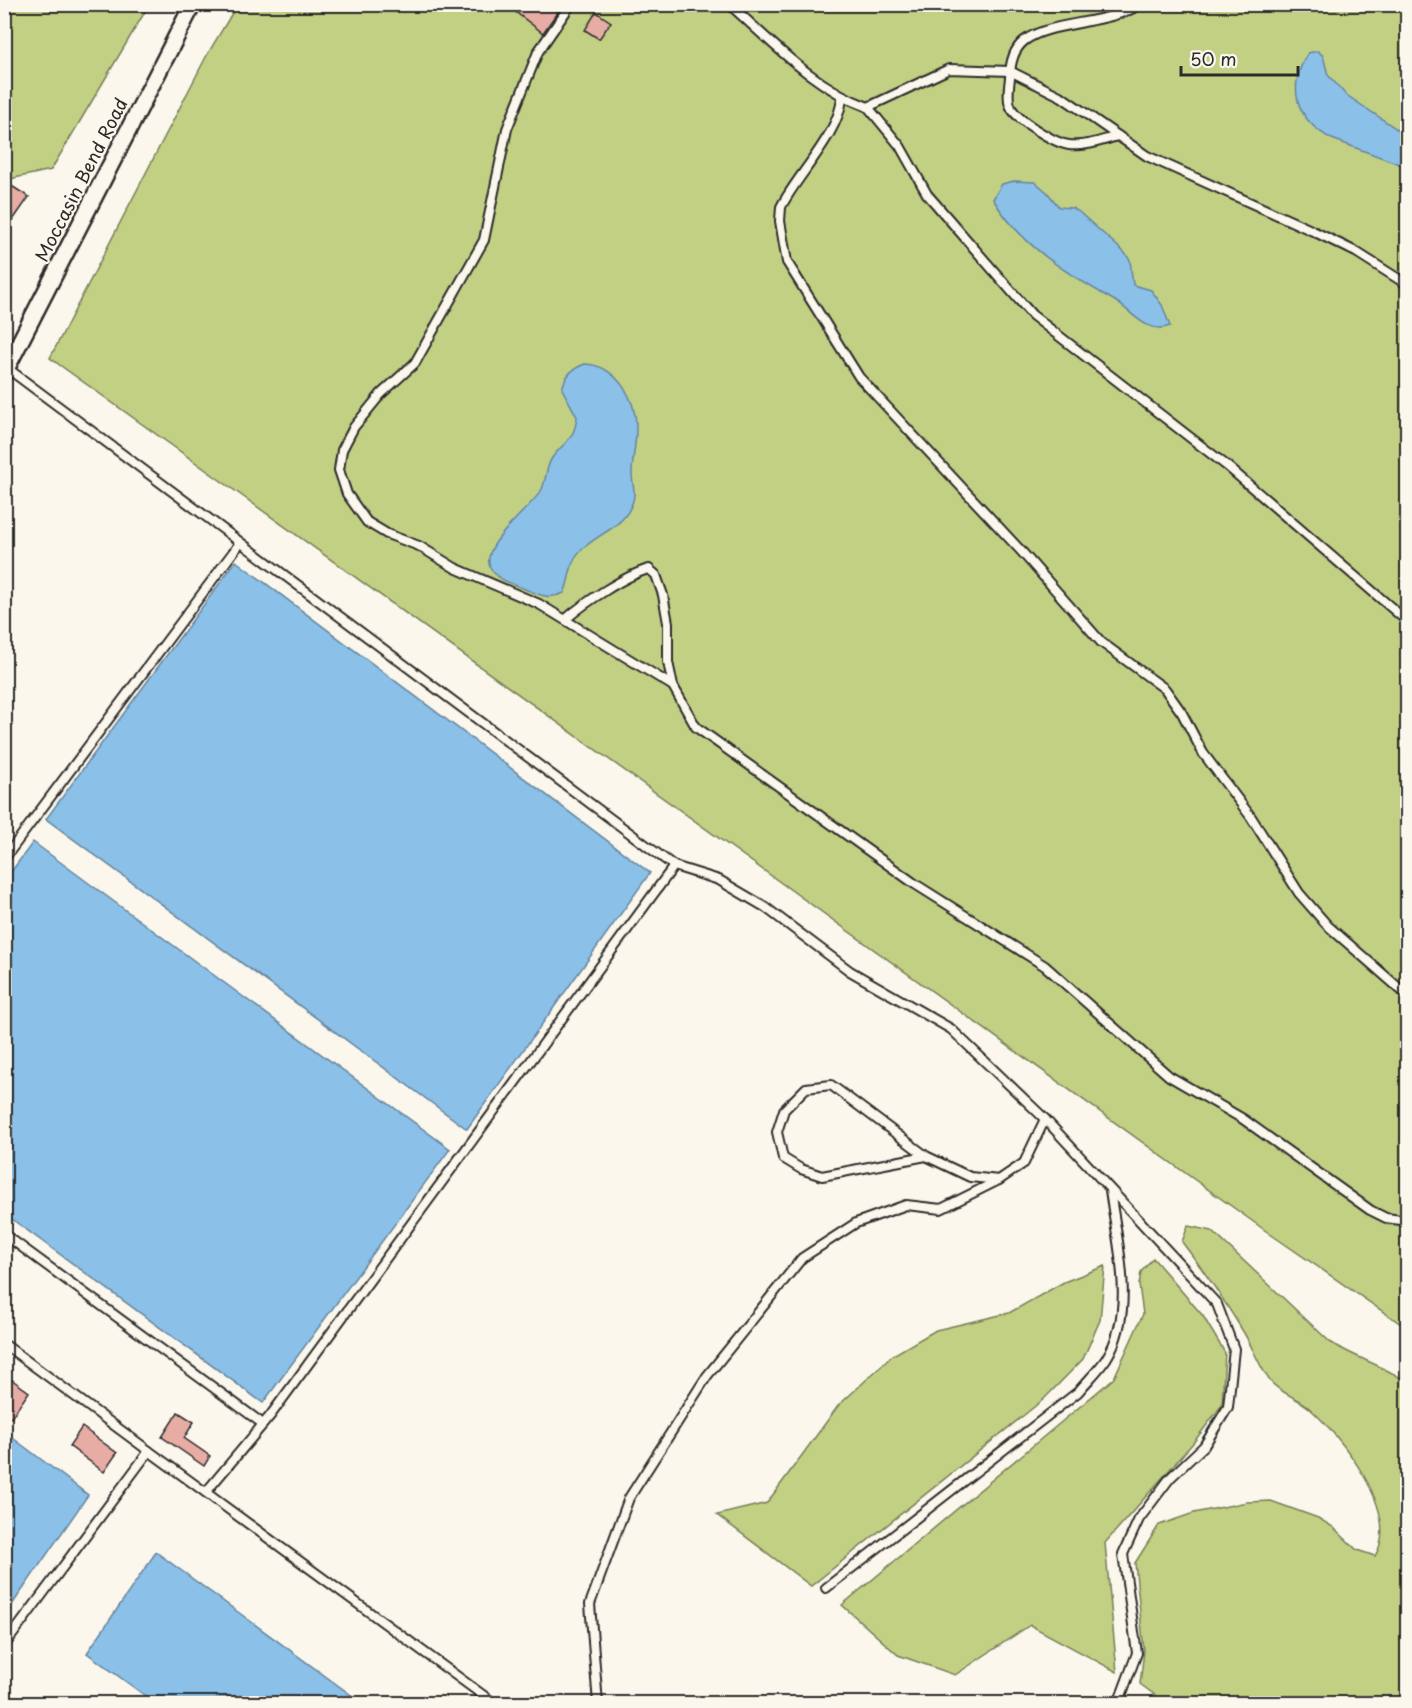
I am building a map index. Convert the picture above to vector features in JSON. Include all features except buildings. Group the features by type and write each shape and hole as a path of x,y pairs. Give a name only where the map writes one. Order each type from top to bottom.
{"street":[{"name":"Moccasin Bend Road","path":"6,370 193,4"}],"lane":[{"path":"571,4 538,52 507,129 484,240 415,363 381,394 354,427 342,450 339,470 347,494 367,522 387,534 419,546 455,568 539,604 674,686"},
{"path":"729,4 787,57 842,98 868,107 900,146 927,194 1032,315 1227,466 1407,622"},
{"path":"1118,136 1082,145 1058,142 1015,114 1010,105 1010,71 1015,51 1034,36 1121,15 1141,4"},
{"path":"868,107 949,69 1010,71 1062,97 1171,169 1356,252 1407,285"},
{"path":"842,98 839,111 827,135 787,196 782,207 780,221 783,249 792,272 844,358 1022,552 1093,634 1165,689 1182,713 1203,753 1251,817 1304,899 1344,941 1407,996"},
{"path":"6,370 674,866 719,880 765,907 850,971 951,1029 1045,1119 1217,1304 1234,1349 1228,1407 1204,1446 1170,1478 1139,1519 1123,1554 1137,1653 1118,1704"},
{"path":"4,859 240,543"},
{"path":"566,619 582,605 621,581 649,569 656,575 663,595 668,623 668,662 674,686 696,727 915,884 1045,966 1169,1076 1243,1119 1370,1210 1386,1218 1407,1221"},
{"path":"206,1492 263,1424 674,866"},
{"path":"926,1156 822,1176 801,1169 783,1158 777,1132 784,1110 806,1088 831,1085 926,1156 970,1177 999,1180"},
{"path":"598,1704 590,1604 629,1498 707,1376 802,1258 856,1223 906,1205 941,1209 999,1180 1024,1163 1045,1119"},
{"path":"826,1588 1078,1392 1106,1359 1123,1317 1120,1272 1109,1189"},
{"path":"4,1234 263,1424"},
{"path":"4,1344 495,1704"},
{"path":"4,1646 149,1451"}],"green space":[{"path":"4,5 149,5 51,170 5,180"},
{"path":"237,5 1407,5 1407,1328 1273,1236 50,358 207,55"},
{"path":"1188,1226 1212,1231 1330,1342 1407,1382 1407,1703 1161,1703 1159,1698 1140,1684 1144,1651 1135,1563 1159,1525 1194,1513 1247,1502 1271,1501 1318,1518 1333,1527 1357,1550 1375,1556 1381,1538 1380,1518 1374,1497 1364,1476 1336,1436 1321,1420 1308,1407 1278,1389 1270,1381 1229,1309 1182,1242"},
{"path":"1153,1258 1203,1316 1225,1353 1222,1405 1193,1443 1105,1543 1117,1672 1030,1625 955,1675 898,1655 842,1605 1114,1378 1143,1314 1139,1285 1141,1272"},
{"path":"1105,1266 1100,1320 1083,1359 1044,1399 811,1586 717,1515 767,1503 838,1406 893,1355 936,1330 1009,1313 1064,1282"}],"water":[{"path":"1318,51 1323,56 1328,75 1345,94 1407,136 1407,167 1332,139 1320,131 1303,113 1296,91 1297,79 1308,53"},
{"path":"1014,181 1035,182 1059,207 1073,208 1079,212 1124,252 1130,260 1133,285 1151,290 1162,305 1170,326 1154,327 1140,321 1115,301 1063,270 1032,245 1005,216 993,199 1002,184"},
{"path":"585,364 606,370 615,377 633,406 636,429 632,471 634,496 631,506 620,521 577,555 572,563 564,593 544,596 496,575 490,567 489,558 499,537 542,489 550,462 574,432 577,417 562,389 570,373"},
{"path":"236,561 650,873 467,1129 46,819"},
{"path":"33,842 450,1149 263,1403 5,1214 5,880"},
{"path":"5,1432 88,1495 5,1615"},
{"path":"156,1552 362,1703 155,1703 87,1653"}]}
